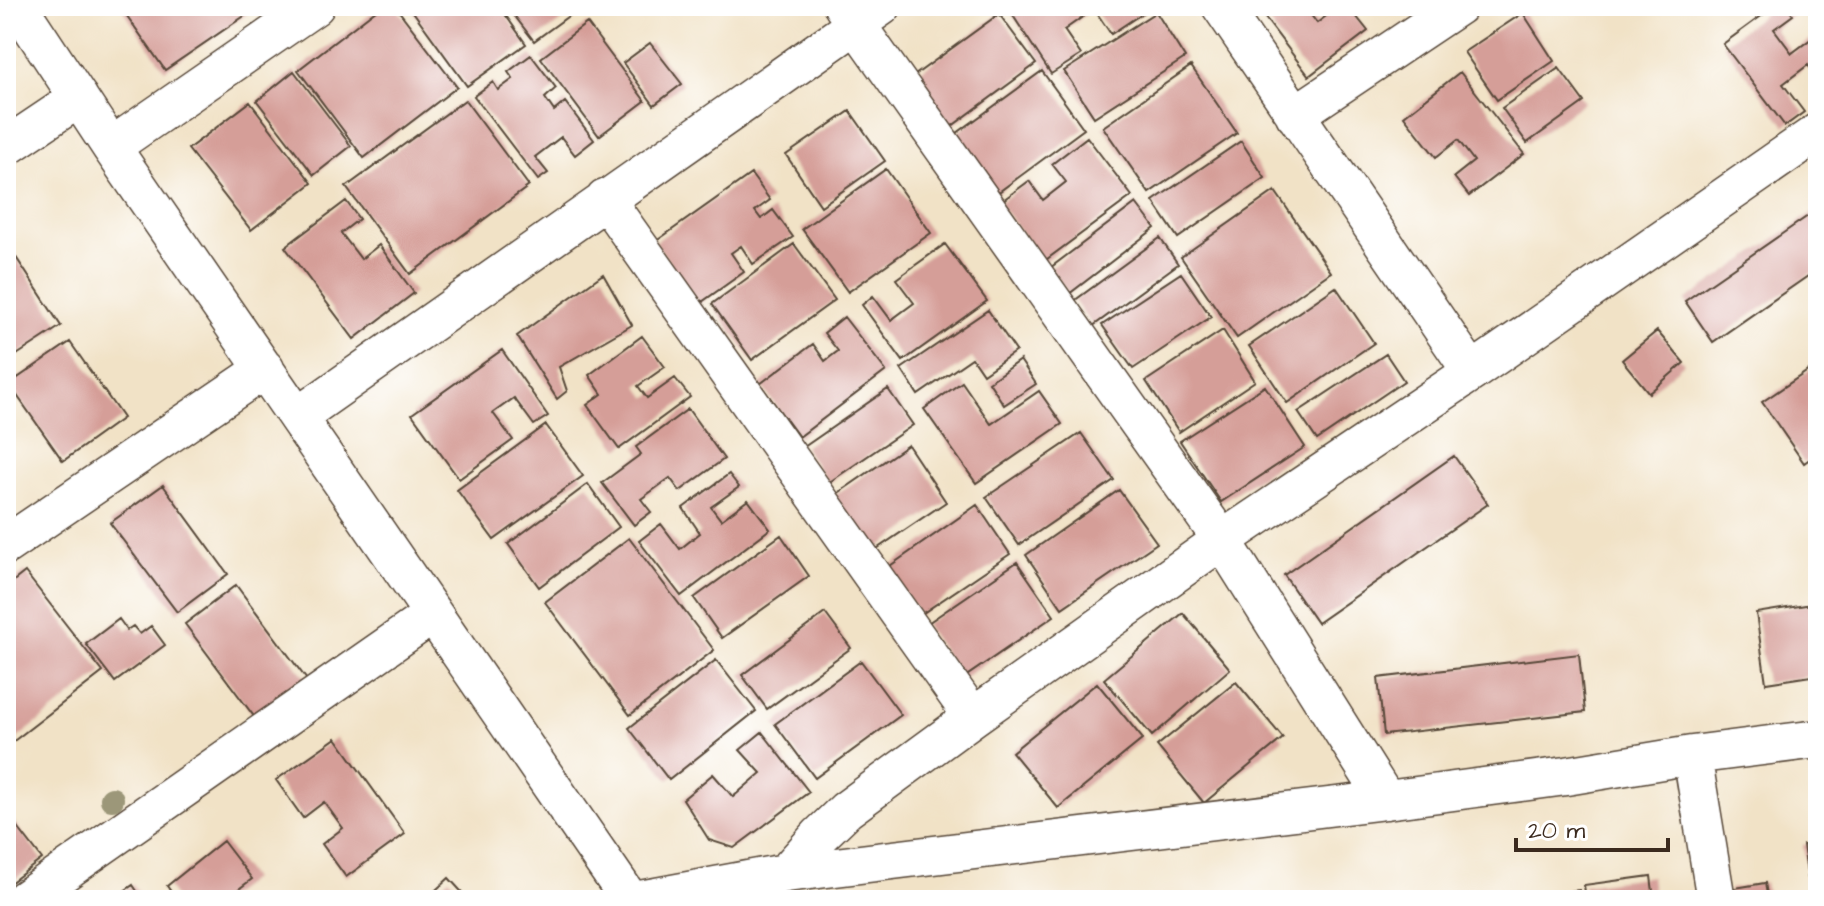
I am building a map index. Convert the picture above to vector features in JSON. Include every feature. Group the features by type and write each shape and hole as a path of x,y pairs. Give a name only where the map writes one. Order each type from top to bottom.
{"street":[{"path":"18,6 111,147 630,900"},
{"path":"111,147 315,6"},
{"path":"1221,6 1472,372"},
{"path":"1295,115 1458,6"},
{"path":"297,417 605,199 860,12 1222,540 1386,800"},
{"path":"6,147 79,98"},
{"path":"786,873 846,810 973,717 1222,540 1472,372 1818,132"},
{"path":"605,199 973,717"},
{"path":"6,545 265,369"},
{"path":"24,900 432,615"},
{"path":"640,900 786,873 1386,800 1818,739"},
{"path":"1692,755 1716,900"}],"building":[{"path":"120,6 259,6 165,70"},
{"path":"381,6 395,6 457,87 364,158 298,70"},
{"path":"409,6 499,6 526,44 467,86"},
{"path":"507,6 582,6 534,41"},
{"path":"1018,6 1153,6 1111,34 1094,9 1064,30 1081,55 1051,74 1010,11"},
{"path":"1256,6 1304,6 1317,23 1339,6 1348,6 1368,31 1309,76"},
{"path":"1775,6 1786,6 1793,15 1774,29 1792,53 1811,39 1818,48 1818,79 1808,65 1783,84 1804,112 1785,126 1723,44"},
{"path":"1156,12 1185,58 1094,117 1064,71"},
{"path":"1523,13 1554,61 1497,100 1464,52"},
{"path":"999,14 1036,64 948,129 911,78"},
{"path":"587,23 645,101 599,136 541,58"},
{"path":"650,43 682,84 654,105 623,63"},
{"path":"531,55 556,88 545,98 554,111 565,102 594,140 575,155 561,137 535,157 548,173 538,180 474,96 493,82 498,90 513,79 508,72"},
{"path":"1191,66 1237,133 1149,193 1103,127"},
{"path":"1559,68 1584,102 1527,143 1502,108"},
{"path":"294,71 351,146 314,175 257,101"},
{"path":"1042,71 1084,129 996,194 953,136"},
{"path":"1460,72 1524,154 1469,196 1454,177 1474,161 1458,140 1436,157 1404,116"},
{"path":"465,100 529,186 410,274 346,187"},
{"path":"250,102 312,183 251,230 188,149"},
{"path":"850,111 885,161 821,206 786,155"},
{"path":"1087,137 1132,196 1043,262 999,203 1029,181 1043,200 1066,182 1052,164"},
{"path":"1241,141 1265,178 1178,238 1153,201"},
{"path":"886,169 931,233 848,292 802,229"},
{"path":"751,174 770,200 755,211 761,219 773,210 793,237 753,264 741,246 731,253 744,272 699,304 655,242"},
{"path":"1275,191 1331,272 1237,338 1181,257"},
{"path":"346,201 359,219 341,233 361,259 379,245 414,293 354,339 285,247"},
{"path":"1136,203 1155,228 1069,294 1050,268"},
{"path":"1818,209 1818,269 1713,342 1685,301"},
{"path":"1160,238 1178,264 1093,326 1074,301"},
{"path":"6,242 61,326 6,362"},
{"path":"794,244 835,300 752,360 712,304"},
{"path":"945,244 987,301 903,361 862,305 873,296 891,320 914,303 896,279"},
{"path":"1181,273 1211,317 1133,369 1102,325"},
{"path":"603,274 632,325 559,367 567,391 557,399 517,336"},
{"path":"1336,287 1374,343 1287,403 1249,346"},
{"path":"988,310 1016,351 983,374 972,358 918,395 901,369"},
{"path":"844,317 886,371 799,437 760,384 813,344 825,361 838,351 824,333"},
{"path":"1223,330 1255,381 1179,432 1146,381"},
{"path":"1657,331 1684,363 1649,393 1622,360"},
{"path":"642,336 665,367 638,386 647,398 675,378 690,397 619,449 587,405 602,394 589,375"},
{"path":"70,342 123,418 63,461 9,384"},
{"path":"502,350 548,416 534,425 514,398 493,413 513,440 459,479 412,414"},
{"path":"1386,354 1404,381 1317,440 1298,412"},
{"path":"1020,360 1036,384 1004,405 989,382"},
{"path":"1818,364 1818,453 1804,463 1762,402"},
{"path":"962,382 991,424 1039,391 1062,424 976,483 924,409"},
{"path":"1265,386 1305,447 1221,502 1180,441"},
{"path":"888,389 913,425 828,483 804,447"},
{"path":"688,409 724,459 680,491 670,478 641,499 651,512 634,525 602,483 641,454 636,447"},
{"path":"546,425 583,476 494,540 457,490"},
{"path":"1081,433 1114,480 1019,545 986,497"},
{"path":"908,445 946,502 872,552 834,496"},
{"path":"1454,456 1488,504 1317,623 1284,575"},
{"path":"729,474 739,487 711,507 721,520 748,500 770,529 681,596 639,541 661,524 680,549 700,533 683,508"},
{"path":"588,484 619,527 539,587 508,544"},
{"path":"163,485 228,574 177,612 110,523"},
{"path":"1119,490 1157,543 1062,608 1026,555"},
{"path":"977,505 1010,554 920,615 887,568"},
{"path":"781,535 809,576 722,638 694,598"},
{"path":"629,538 714,650 630,715 545,602"},
{"path":"1017,562 1054,616 962,679 925,625"},
{"path":"25,572 103,672 6,747 6,587"},
{"path":"236,585 307,680 256,719 185,624"},
{"path":"1818,603 1818,675 1766,683 1756,613"},
{"path":"825,613 851,648 767,709 742,675"},
{"path":"1183,613 1230,669 1152,736 1104,679"},
{"path":"119,619 127,630 133,626 140,634 151,626 165,645 115,682 86,644"},
{"path":"1579,654 1585,712 1384,735 1378,678"},
{"path":"716,660 756,711 669,780 629,728"},
{"path":"861,661 901,715 815,778 775,724"},
{"path":"1236,682 1283,738 1204,803 1157,746"},
{"path":"1097,683 1143,739 1058,808 1012,752"},
{"path":"762,732 809,792 734,848 709,840 683,799 713,774 733,797 761,773 740,750"},
{"path":"336,738 405,834 346,877 322,844 343,828 324,802 303,818 276,780"},
{"path":"6,812 42,859 6,886"},
{"path":"223,841 252,879 224,900 177,900 167,886"},
{"path":"1818,843 1818,900 1811,900 1803,845"},
{"path":"1651,876 1654,900 1586,900 1584,885"},
{"path":"449,878 469,900 425,900"},
{"path":"1765,883 1768,900 1731,900 1729,889"},
{"path":"133,885 143,900 111,900"},
{"path":"1579,890 1580,900 1518,900 1517,896"}]}
